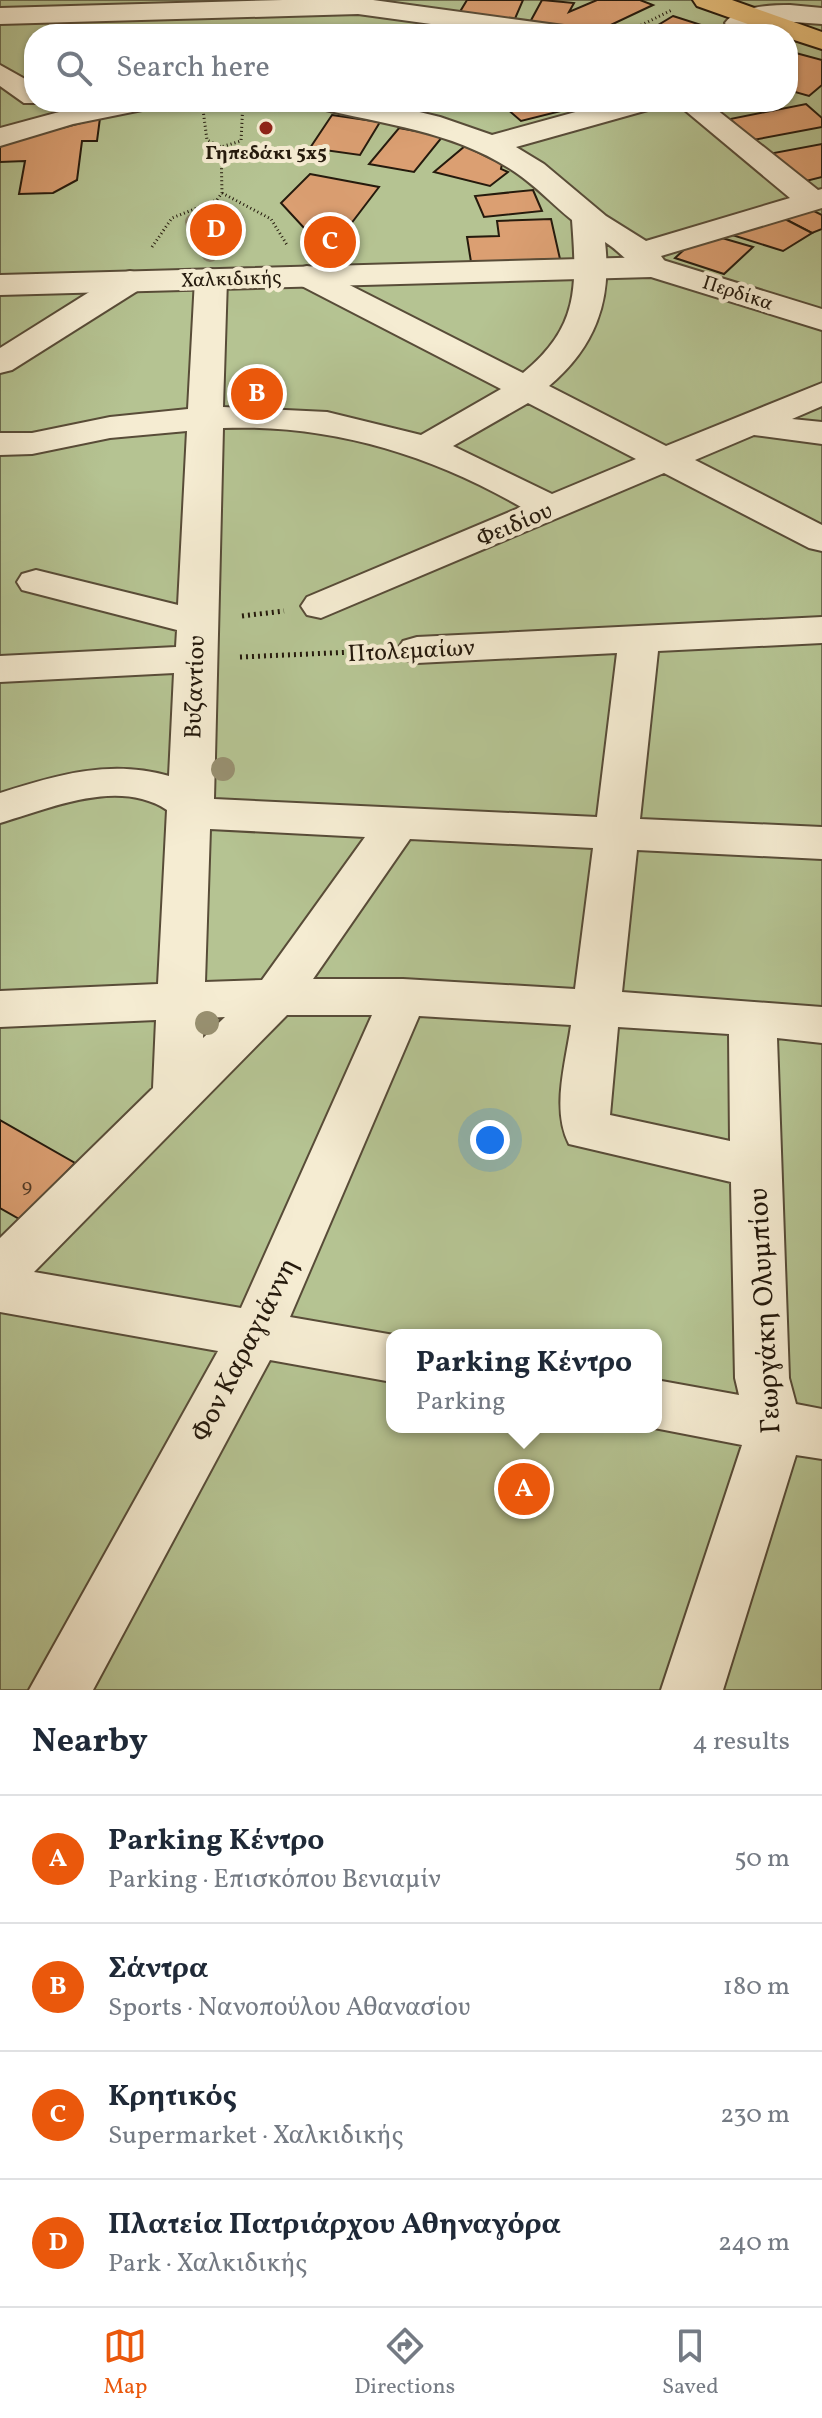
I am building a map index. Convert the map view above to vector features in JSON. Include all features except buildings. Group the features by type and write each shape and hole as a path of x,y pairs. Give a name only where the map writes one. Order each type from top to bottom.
{"main road":[{"path":"696,2 752,24"},
{"path":"798,35 822,41"},
{"path":"798,42 822,50"}],"street":[{"path":"341,24 361,3"},
{"path":"0,16 361,3 499,24"},
{"path":"757,24 780,12 822,16"},
{"path":"0,73 24,90"},
{"path":"0,137 49,112"},
{"path":"387,112 489,145 535,172 587,218 616,232 648,260 817,199"},
{"path":"489,145 609,112"},
{"path":"702,112 817,199"},
{"path":"426,447 527,389 562,355 576,334 591,295 587,218"},
{"name":"Χαλκιδικής","path":"0,285 592,269 648,260"},
{"name":"Περδίκα","path":"648,260 822,320"},
{"path":"307,276 822,540"},
{"name":"Βυζαντίου","path":"177,1095 211,279"},
{"path":"0,363 130,281"},
{"name":"Φειδίου","path":"321,606 822,393"},
{"path":"0,444 17,445 117,426 205,418 248,417 328,424 426,447 501,478 551,509"},
{"path":"751,424 822,433"},
{"path":"36,582 196,640"},
{"name":"Πτολεμαίων","path":"417,650 822,630"},
{"path":"639,639 585,1110 587,1130 756,1167"},
{"path":"0,669 196,640"},
{"path":"0,808 55,791 112,781 167,790 188,806 206,814 822,843"},
{"path":"12,1243 177,1095 275,997 397,824"},
{"path":"0,1009 275,997 403,997 752,1017 822,1025"},
{"name":"Φον Καραγιάννη","path":"60,1690 256,1334 403,997"},
{"name":"Γεωργάκη Ολυμπίου","path":"692,1690 765,1466 798,1430 762,1378 752,1017"},
{"path":"0,1289 386,1357"},
{"path":"662,1406 798,1430"}],"path":[{"path":"646,24 696,2"},
{"path":"203,112 207,140 221,147 241,141 243,112"},
{"path":"243,116 250,116"},
{"path":"130,281 172,218 217,200 222,193 221,147"},
{"path":"222,193 271,219 307,276"},
{"path":"196,640 321,606"},
{"name":"Πτολεμαίων","path":"196,640 417,650"}],"green space":[{"path":"0,0 822,0 822,1690 0,1690"}],"place":[{"name":"Γηπεδάκι 5x5","path":"266,128"},
{"name":"Πλατεία Πατριάρχου Αθηναγόρα","path":"216,230"},
{"name":"Κρητικός","path":"330,242"},
{"name":"Σάντρα","path":"257,394"},
{"name":"Parking Κέντρο","path":"524,1489"}]}
